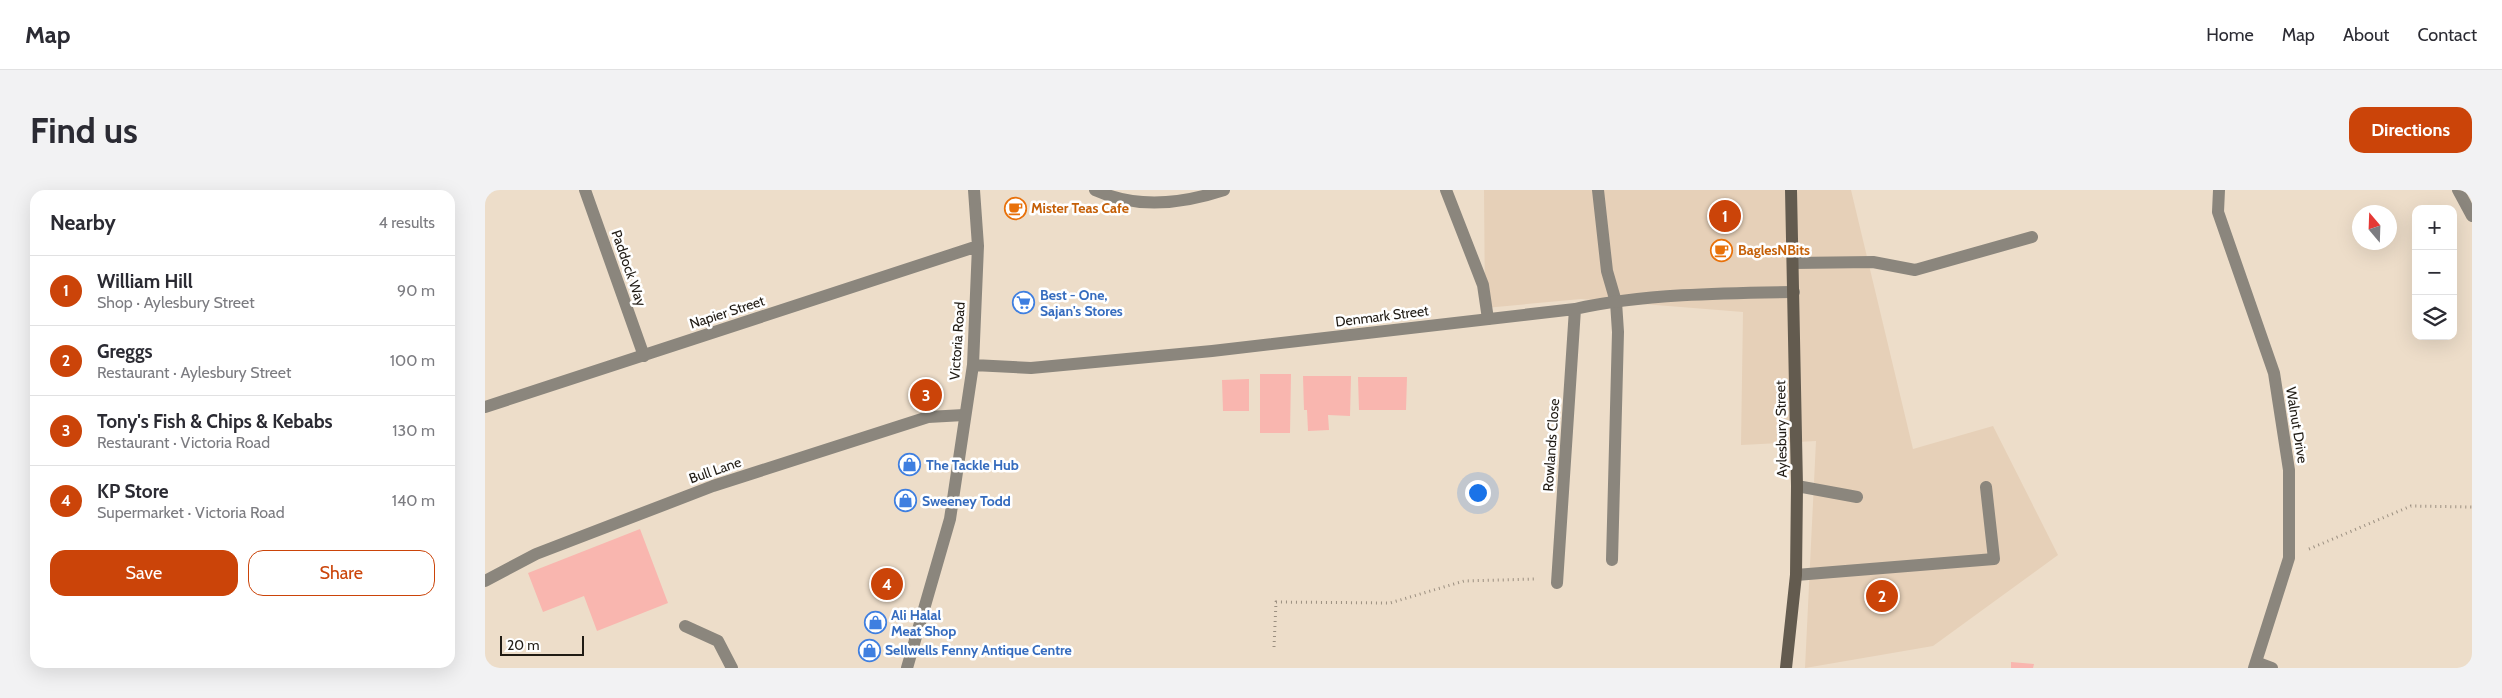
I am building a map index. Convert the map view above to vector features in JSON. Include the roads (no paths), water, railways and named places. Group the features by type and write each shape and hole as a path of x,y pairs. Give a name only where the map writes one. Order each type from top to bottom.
{"street":[{"name":"Paddock Way","path":"585,190 644,356"},
{"name":"Victoria Road","path":"907,668 950,519 964,415 973,366 978,246 973,190"},
{"path":"1095,190 1118,198 1162,203 1189,200 1224,190"},
{"path":"1446,190 1483,285 1488,319"},
{"path":"1598,190 1607,271 1616,302 1618,332 1612,560"},
{"name":"Aylesbury Street","path":"1786,668 1795,575 1797,486 1795,292 1791,190"},
{"name":"Walnut Drive","path":"2219,190 2218,212 2274,373 2289,470 2289,558 2255,665"},
{"path":"2458,190 2472,216"},
{"path":"1793,264 1873,262 1915,270 2033,237"},
{"name":"Napier Street","path":"485,408 978,246"},
{"name":"Denmark Street","path":"973,366 1031,368 1212,351 1575,309 1616,302 1733,293 1795,292"},
{"name":"Rowlands Close","path":"1557,581 1575,309"},
{"name":"Bull Lane","path":"485,581 536,554 713,486 928,417 964,415"},
{"path":"1797,486 1857,497"},
{"path":"1795,575 1993,559 1986,487"},
{"path":"685,626 718,641 732,668"},
{"path":"2255,665 2272,668"}],"place":[{"name":"Mister Teas Cafe","path":"1015,208"},
{"name":"William Hill","path":"1725,216"},
{"name":"BaglesNBits","path":"1722,250"},
{"name":"Best - One, Sajan's Stores","path":"1024,303"},
{"name":"Tony's Fish & Chips & Kebabs","path":"926,395"},
{"name":"The Tackle Hub","path":"910,465"},
{"name":"Sweeney Todd","path":"906,501"},
{"name":"KP Store","path":"887,584"},
{"name":"Greggs","path":"1882,596"},
{"name":"Ali Halal Meat Shop","path":"875,623"},
{"name":"Sellwells Fenny Antique Centre","path":"869,650"}]}
